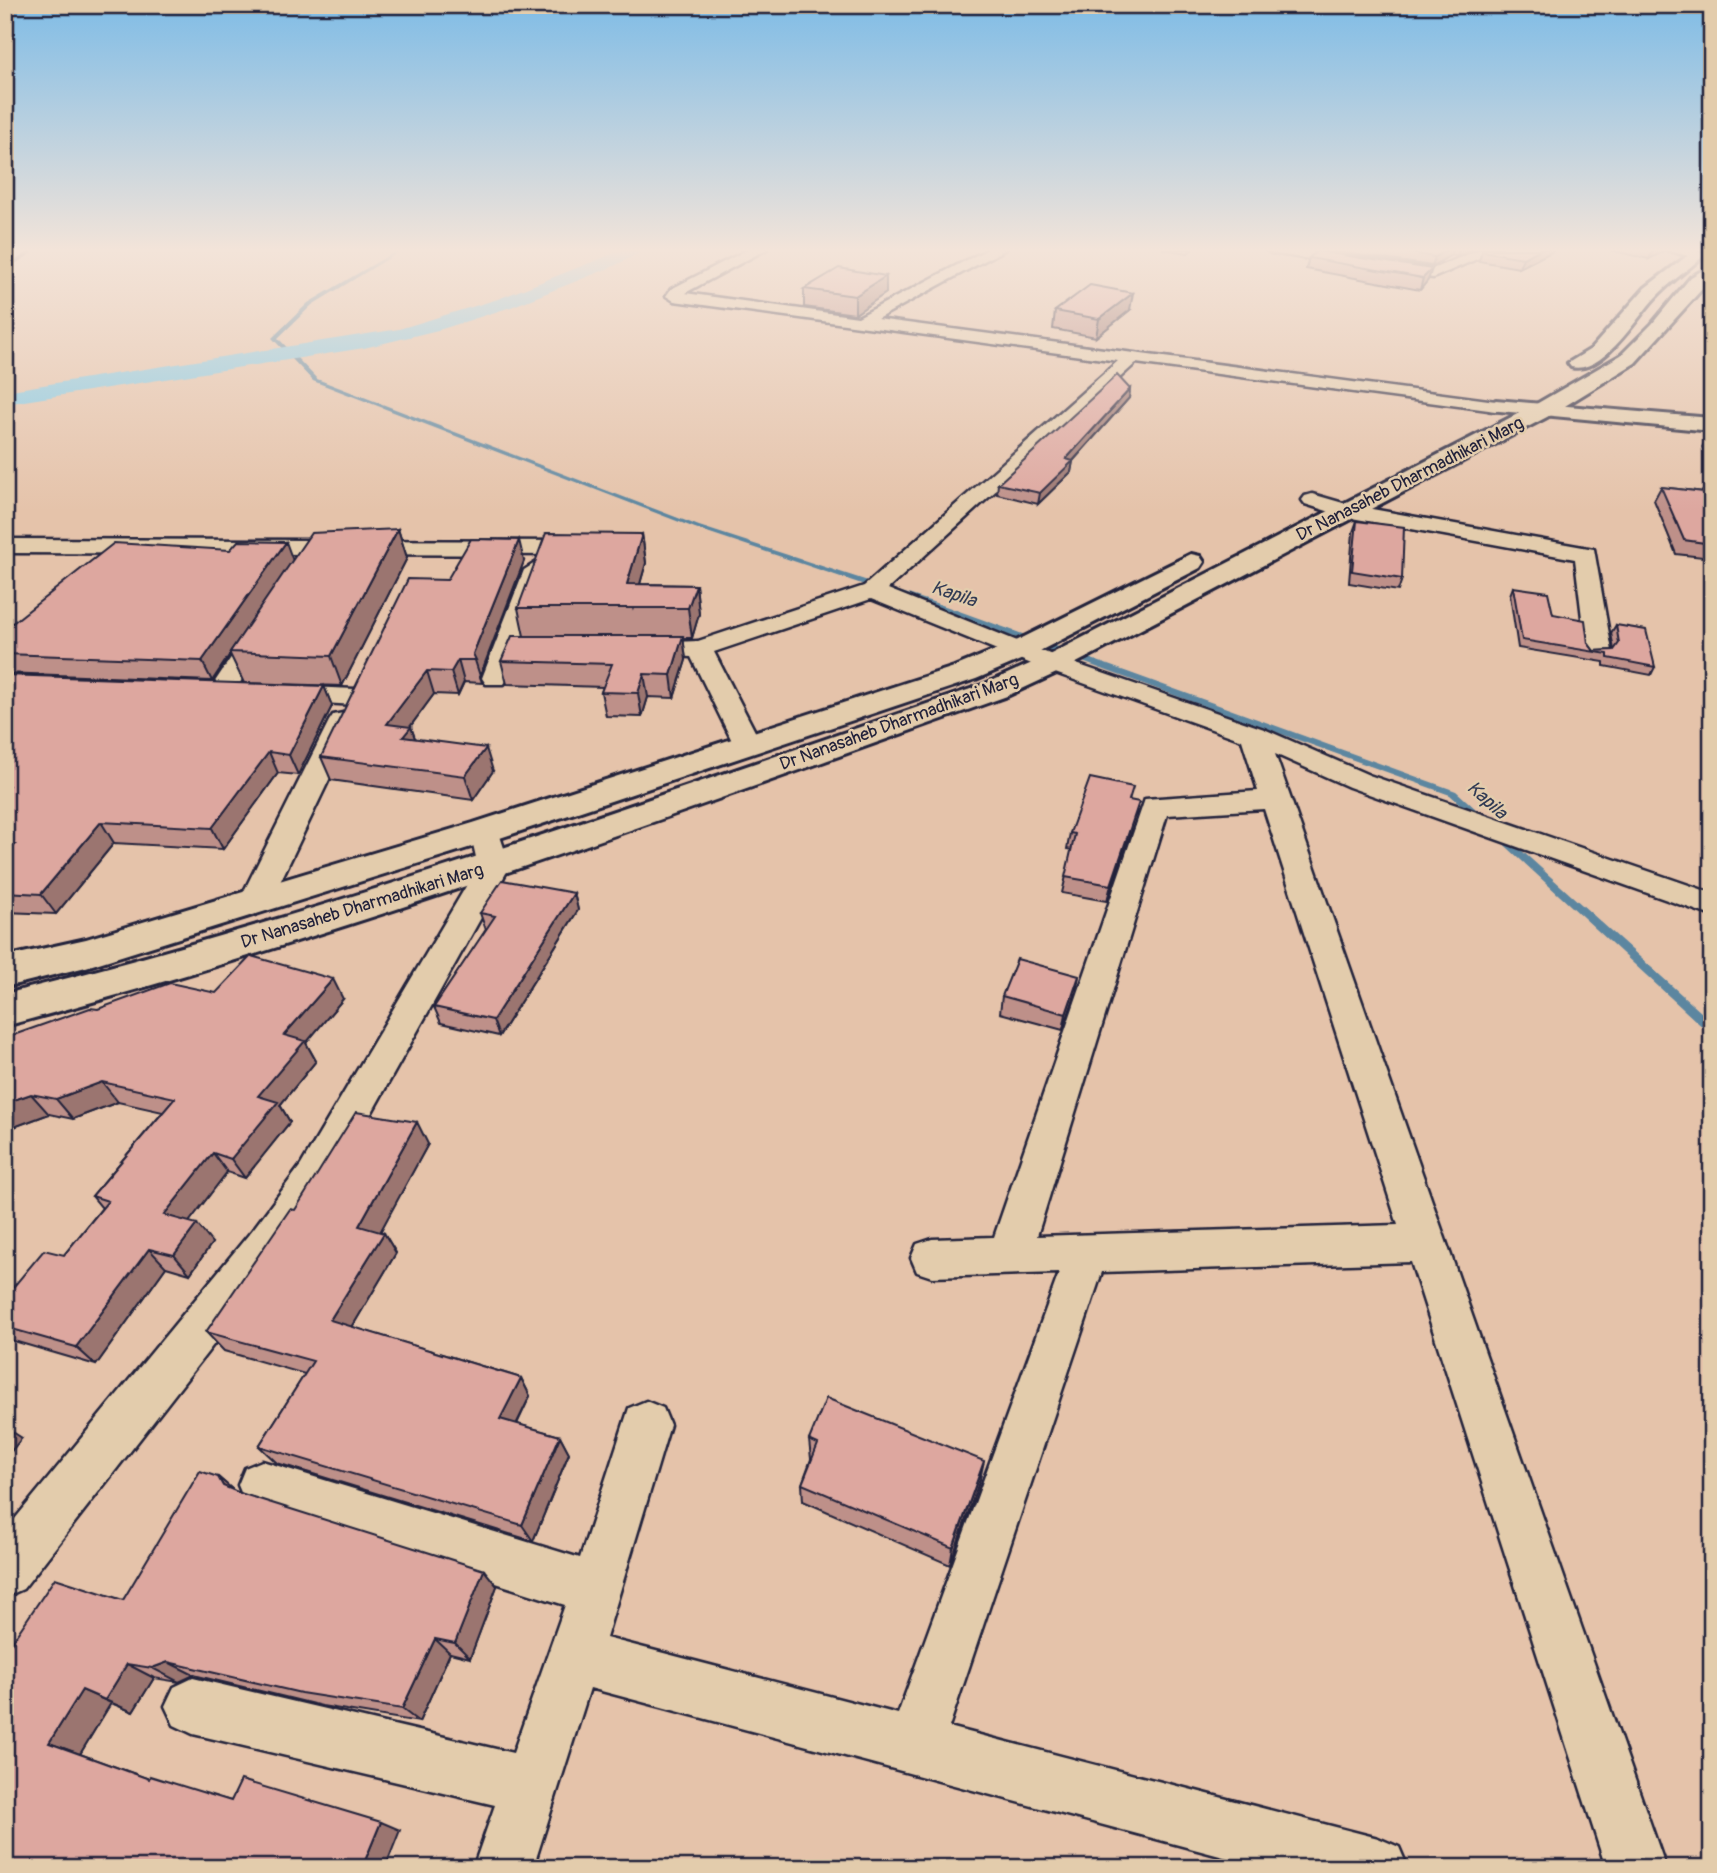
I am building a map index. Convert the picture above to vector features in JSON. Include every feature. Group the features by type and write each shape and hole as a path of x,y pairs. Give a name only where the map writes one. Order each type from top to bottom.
{"main road":[{"name":"Dr Nanasaheb Dharmadhikari Marg","path":"5,972 86,953 256,899 490,848 748,745 965,673 1020,650 1598,353 1612,336"},
{"name":"Dr Nanasaheb Dharmadhikari Marg","path":"5,1010 87,989 490,848 996,690 1053,664 1539,412 1629,359 1651,336"},
{"path":"1496,406 1539,412 1712,425"}],"street":[{"path":"969,336 1496,406"},
{"path":"616,649 700,649 872,591 1132,358"},
{"path":"1312,500 1346,512 1586,554 1599,651"},
{"path":"5,546 606,549"},
{"path":"92,573 125,547"},
{"path":"302,570 317,547"},
{"path":"413,573 425,548"},
{"path":"495,678 543,548"},
{"path":"872,591 1053,664 1254,735 1359,781 1712,905"},
{"path":"221,692 273,614"},
{"path":"505,649 533,649"},
{"path":"700,649 748,745"},
{"path":"256,899 366,672"},
{"path":"194,691 355,697"},
{"path":"1254,735 1636,1868"},
{"path":"1009,1256 1155,806 1276,799"},
{"path":"5,1571 270,1241 307,1188 364,1096 490,848"},
{"path":"932,1258 1426,1243"},
{"path":"914,1746 1087,1254"},
{"path":"503,1868 596,1589 646,1425"},
{"path":"262,1485 596,1589"},
{"path":"572,1656 1378,1868"},
{"path":"193,1706 530,1785"}],"building":[{"path":"1117,375 1130,389 1066,459 1073,461 1040,493 998,484"},
{"path":"1661,487 1712,493 1712,544 1684,540"},
{"path":"1357,521 1404,527 1402,579 1352,571"},
{"path":"398,529 331,656 230,652 311,533"},
{"path":"546,533 642,534 627,584 696,585 688,608 518,608"},
{"path":"471,539 519,540 473,654 476,660 458,660 451,672 427,671 387,724 411,727 403,737 486,748 465,776 321,757 408,579 447,580"},
{"path":"238,541 286,542 202,661 5,654 5,629 114,543 230,550"},
{"path":"1513,587 1548,592 1553,614 1585,620 1588,643 1594,651 1614,650 1619,643 1616,625 1646,630 1655,667 1608,658 1608,654 1522,640"},
{"path":"512,636 683,636 671,675 644,674 638,693 601,692 612,664 501,661"},
{"path":"5,675 324,686 289,755 269,752 212,828 101,822 41,894 5,892 5,856 15,845 5,844 5,789 8,786 5,786"},
{"path":"1090,778 1133,787 1129,800 1139,802 1111,885 1065,877 1075,834 1070,833"},
{"path":"502,880 574,893 493,1020 434,1007 495,916 480,913"},
{"path":"251,956 333,979 284,1035 305,1041 258,1096 278,1102 231,1159 213,1153 164,1215 197,1224 174,1255 149,1249 76,1347 5,1327 5,1297 44,1250 64,1255 108,1201 92,1196 175,1098 102,1082 56,1099 31,1094 5,1103 5,1038 170,983 216,993"},
{"path":"1017,959 1079,976 1066,1014 1002,996"},
{"path":"356,1112 417,1122 359,1226 384,1233 330,1320 521,1378 500,1419 560,1436 522,1525 259,1446 313,1361 206,1332 290,1209 295,1210"},
{"path":"826,1398 984,1461 953,1548 802,1484 818,1444 809,1440"},
{"path":"200,1471 218,1477 223,1486 240,1493 484,1570 455,1643 435,1639 402,1709 301,1693 168,1662 152,1668 127,1664 105,1700 82,1690 49,1743 149,1779 150,1776 231,1801 241,1780 381,1822 362,1868 5,1868 5,1652 55,1578 123,1600"}],"waterway":[{"name":"Kapila","path":"277,336 275,338 315,380 697,527 945,609 1453,793 1482,819"},
{"path":"5,398 389,336"},
{"name":"Kapila","path":"1499,835 1712,1029"}]}
